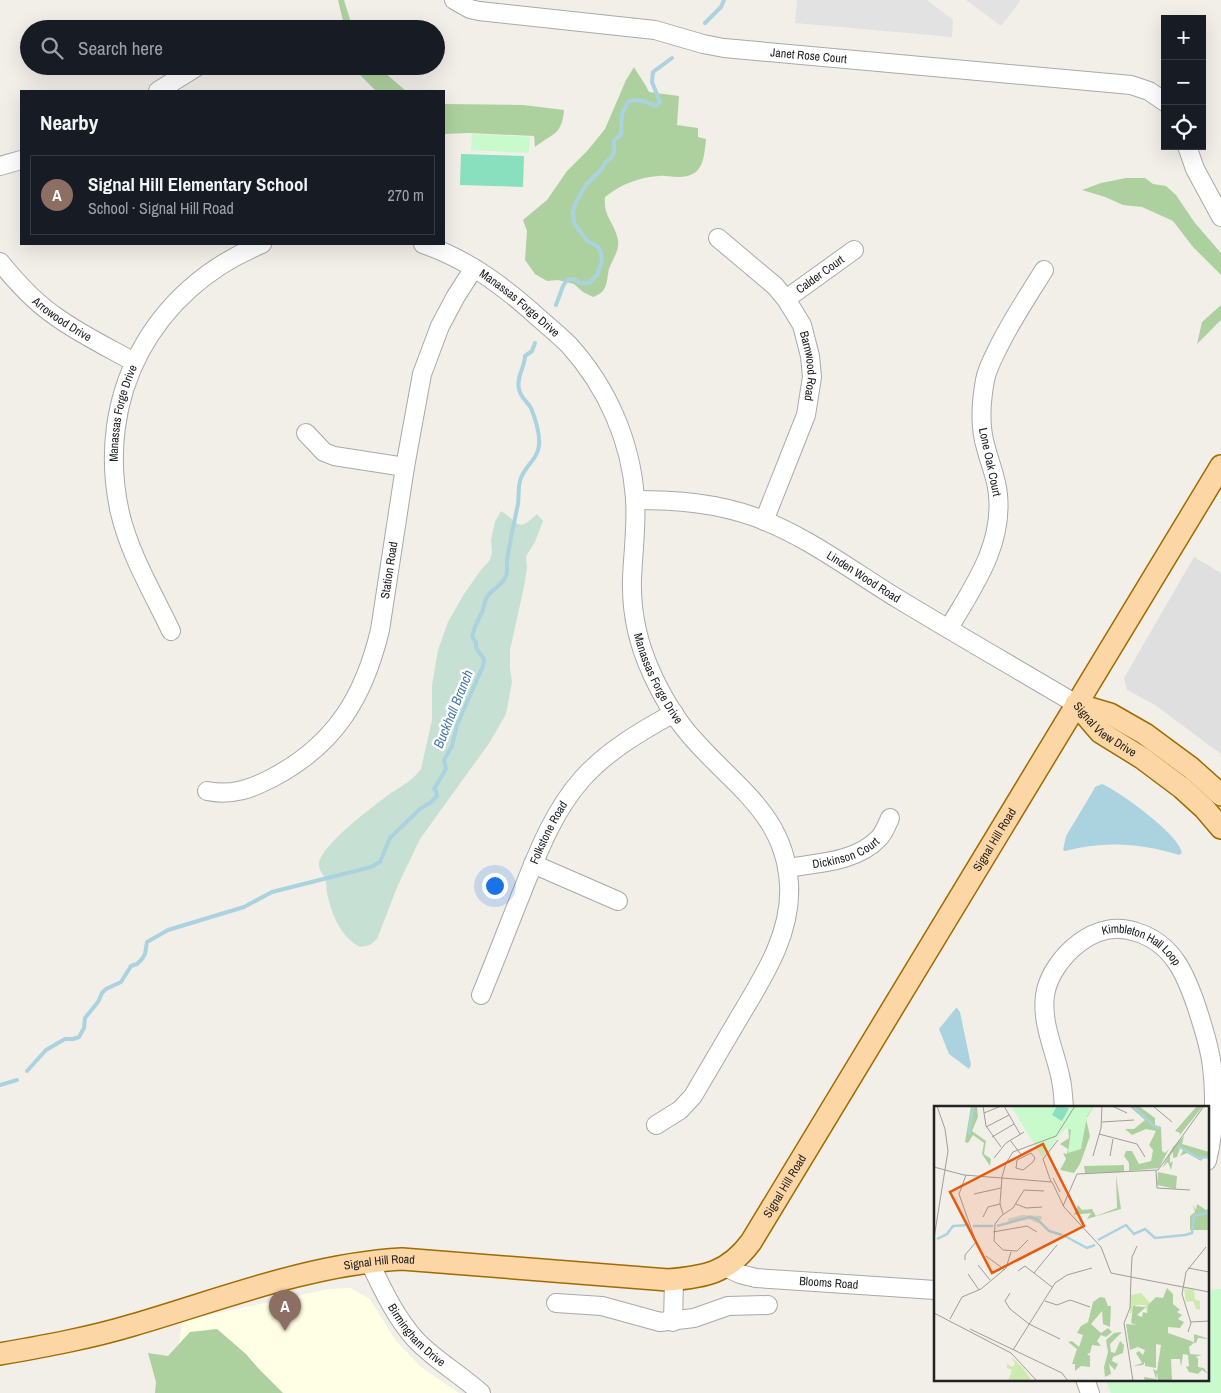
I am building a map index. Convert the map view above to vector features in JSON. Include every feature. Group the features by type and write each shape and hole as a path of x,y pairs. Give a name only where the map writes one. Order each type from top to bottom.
{"main road":[{"name":"Signal Hill Road","path":"0,1354 131,1326 315,1271 369,1261 402,1259 674,1280 690,1279 711,1274 725,1267 739,1256 751,1242 1221,466"},
{"name":"Signal View Drive","path":"1076,704 1110,714 1145,734 1191,768 1221,795"},
{"name":"Signal View Drive","path":"1076,704 1100,732 1142,758 1182,788 1204,808 1221,828"}],"street":[{"name":"Janet Rose Court","path":"454,0 465,7 479,11 655,30 724,48 1130,85 1150,90 1161,99"},
{"path":"160,90 184,75"},
{"path":"1188,150 1195,169 1221,217"},
{"path":"0,166 20,160"},
{"name":"Barnwood Road","path":"718,238 775,286 786,299 802,324 810,356 810,394 806,415 764,521"},
{"name":"Manassas Forge Drive","path":"171,631 134,555 120,514 114,460 117,416 134,362 150,333 166,312 184,292 220,264 243,251 259,245"},
{"name":"Manassas Forge Drive","path":"425,245 474,268 510,293 567,344 585,365 608,402 629,456 635,500 636,532 632,581 633,612 640,647 652,675 674,713 696,742 755,801 769,820 778,838 787,868 789,901 786,918 777,949 769,967 693,1096 680,1110 656,1125"},
{"name":"Calder Court","path":"786,299 854,250"},
{"name":"Arrowood Drive","path":"0,262 30,295 57,318 134,362"},
{"name":"Station Road","path":"207,791 220,794 250,788 286,771 306,758 324,742 340,724 351,707 365,679 374,655 380,630 417,398 430,350 452,303 474,268"},
{"name":"Lone Oak Court","path":"949,628 985,566 997,525 998,495 994,471 983,437 981,417 986,377 1006,333 1044,270"},
{"path":"306,434 324,452 334,456 405,467"},
{"name":"Linden Wood Road","path":"635,500 690,502 720,507 764,521 823,551 900,600 1076,704"},
{"name":"Folkstone Road","path":"481,995 533,864 563,803 596,765 619,746 646,728 674,713"},
{"name":"Dickinson Court","path":"787,868 842,858 859,852 872,845 880,837 890,818"},
{"path":"533,864 618,901"},
{"name":"Kimbleton Hall Loop","path":"1064,1106 1061,1080 1045,1013 1045,996 1048,983 1058,966 1075,946 1087,937 1100,931 1113,929 1130,930 1144,934 1166,949 1175,958 1184,973 1217,1066 1208,1155"},
{"name":"Birmingham Drive","path":"369,1261 398,1316 416,1340 433,1356 481,1393"},
{"name":"Blooms Road","path":"725,1267 740,1274 756,1278 934,1290"},
{"path":"673,1322 674,1280"},
{"path":"556,1303 602,1306 652,1321 673,1322 694,1318 728,1306 768,1305"},
{"path":"1085,1380 1090,1393"}],"shaded area":[{"path":"797,0 927,0 953,20 952,37 795,23"},
{"path":"966,0 1021,0 1001,26"},
{"path":"501,511 521,525 537,514 543,521 535,542 526,556 527,568 524,587 510,650 512,682 506,714 490,742 420,839 398,885 377,939 370,945 360,947 348,938 335,919 327,895 326,880 319,867 321,857 337,837 349,826 411,779 421,769 432,720 432,685 438,650 448,622 464,594 490,560 492,552 491,540 495,522"},
{"path":"1194,557 1221,573 1221,754 1155,705 1127,690 1124,678"},
{"path":"350,1288 369,1298 396,1341 421,1367 459,1393 173,1393 182,1321 328,1289"}],"green space":[{"path":"338,0 344,0 350,20 343,20"},
{"path":"634,67 649,92 679,96 677,125 698,128 698,137 706,139 703,160 701,166 693,174 678,177 644,178 623,185 605,197 607,215 616,234 618,244 609,269 605,288 601,293 593,297 583,292 574,284 558,280 547,281 535,274 525,260 527,231 523,220 547,200 567,171 605,129 626,80"},
{"path":"360,75 387,75 405,90 375,90"},
{"path":"445,104 523,105 564,110 561,124 556,133 535,147 534,136 469,133 445,134"},
{"path":"472,134 530,137 529,153 471,150"},
{"path":"461,154 524,156 523,187 460,185"},
{"path":"1126,178 1145,178 1153,184 1166,186 1176,195 1195,223 1221,253 1221,275 1193,247 1173,221 1142,207 1123,205 1082,190 1101,183"},
{"path":"1221,305 1221,320 1197,344 1202,322"},
{"path":"1221,1289 1221,1393 1111,1393 1105,1380 1208,1380 1208,1290"},
{"path":"217,1329 246,1354 283,1393 155,1393 156,1382 148,1353 168,1356 190,1332"}],"water":[{"path":"1102,784 1148,814 1179,845 1182,853 1179,855 1150,848 1122,845 1063,850 1066,836 1095,787"},
{"path":"956,1008 960,1012 971,1065 969,1069 949,1054 939,1029"}],"waterway":[{"name":"Buckhall Branch","path":"705,23 721,7 724,0"},
{"name":"Buckhall Branch","path":"556,305 567,280 574,279 580,283 589,283 597,275 602,261 601,252 597,246 587,241 574,223 573,212 575,204 586,185 612,157 614,140 621,135 622,114 628,102 639,100 656,106 660,102 652,82 653,72 672,58"},
{"name":"Buckhall Branch","path":"27,1071 46,1050 65,1039 79,1037 84,1028 85,1018 98,1002 102,993 121,982 131,966 137,964 142,959 147,942 168,930 244,907 272,892 371,867 380,862 390,838 420,809 437,796 434,789 446,769 444,760 452,746 457,725 483,666 484,659 476,648 476,643 472,636 473,632 486,599 506,576 520,481 538,450 539,436 536,421 518,385 525,356 532,351 535,343"},
{"name":"Buckhall Branch","path":"0,1085 17,1080"}],"place":[{"name":"Signal Hill Elementary School","path":"285,1331"}]}
